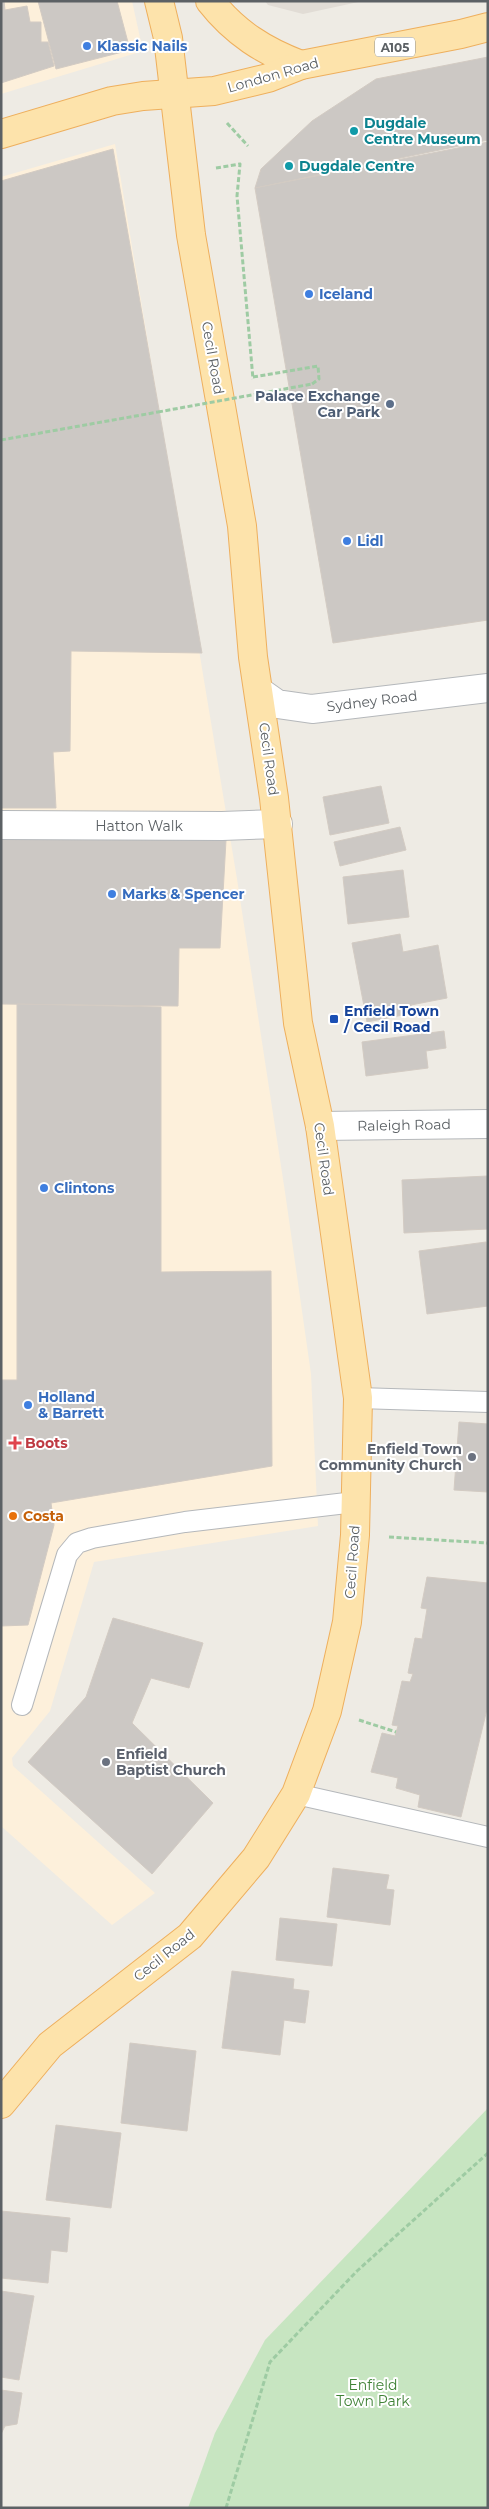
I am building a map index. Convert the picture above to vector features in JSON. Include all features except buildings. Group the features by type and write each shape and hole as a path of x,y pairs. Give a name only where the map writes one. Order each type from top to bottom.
{"main road":[{"name":"Cecil Road","path":"1,2104 50,2045 190,1936 256,1858 296,1794 327,1711 335,1676 347,1622 355,1535 358,1398 320,1126 298,1023 278,824 260,692 253,656 242,526 191,235 176,94 168,38 159,1"},
{"path":"210,1 241,35 270,53 302,65"},
{"name":"London Road","path":"1,134 112,101 143,96 214,91 244,84 302,65 462,34 488,27"}],"street":[{"name":"Sydney Road","path":"260,692 277,704 312,709 488,688"},
{"name":"Hatton Walk","path":"1,825 278,824"},
{"name":"Raleigh Road","path":"320,1126 488,1124"}],"lane":[{"path":"358,1398 488,1402"},
{"path":"22,1705 67,1555 77,1543 92,1538 186,1522 355,1502"},
{"path":"296,1794 488,1836"}],"path":[{"path":"225,122 248,146"},
{"path":"212,169 240,164 237,196 255,397"},
{"path":"1,440 312,384 319,379 318,366 252,377"},
{"path":"355,1535 488,1543"},
{"path":"226,2508 270,2362 357,2272 488,2153"}],"shaded area":[{"path":"1,1 132,1 143,51 1,94"},
{"path":"265,1 363,1 303,14 268,5"},
{"path":"115,144 237,879 285,1192 311,1374 318,1526 94,1562 50,1711 12,1758 13,1766 155,1893 112,1925 1,1826 1,177"}],"green space":[{"name":"Enfield Town Park","path":"488,2108 488,2508 188,2508 215,2433 265,2340"}],"place":[{"name":"Klassic Nails","path":"87,46"},
{"name":"Dugdale Centre Museum","path":"354,131"},
{"name":"Dugdale Centre","path":"289,166"},
{"name":"Iceland","path":"309,294"},
{"name":"Palace Exchange Car Park","path":"390,404"},
{"name":"Lidl","path":"347,541"},
{"name":"Marks & Spencer","path":"112,894"},
{"name":"Enfield Town / Cecil Road","path":"334,1019"},
{"name":"Clintons","path":"44,1188"},
{"name":"Holland & Barrett","path":"28,1405"},
{"name":"Boots","path":"15,1443"},
{"name":"Enfield Town Community Church","path":"472,1457"},
{"name":"Costa","path":"13,1516"},
{"name":"Enfield Baptist Church","path":"106,1762"}]}
